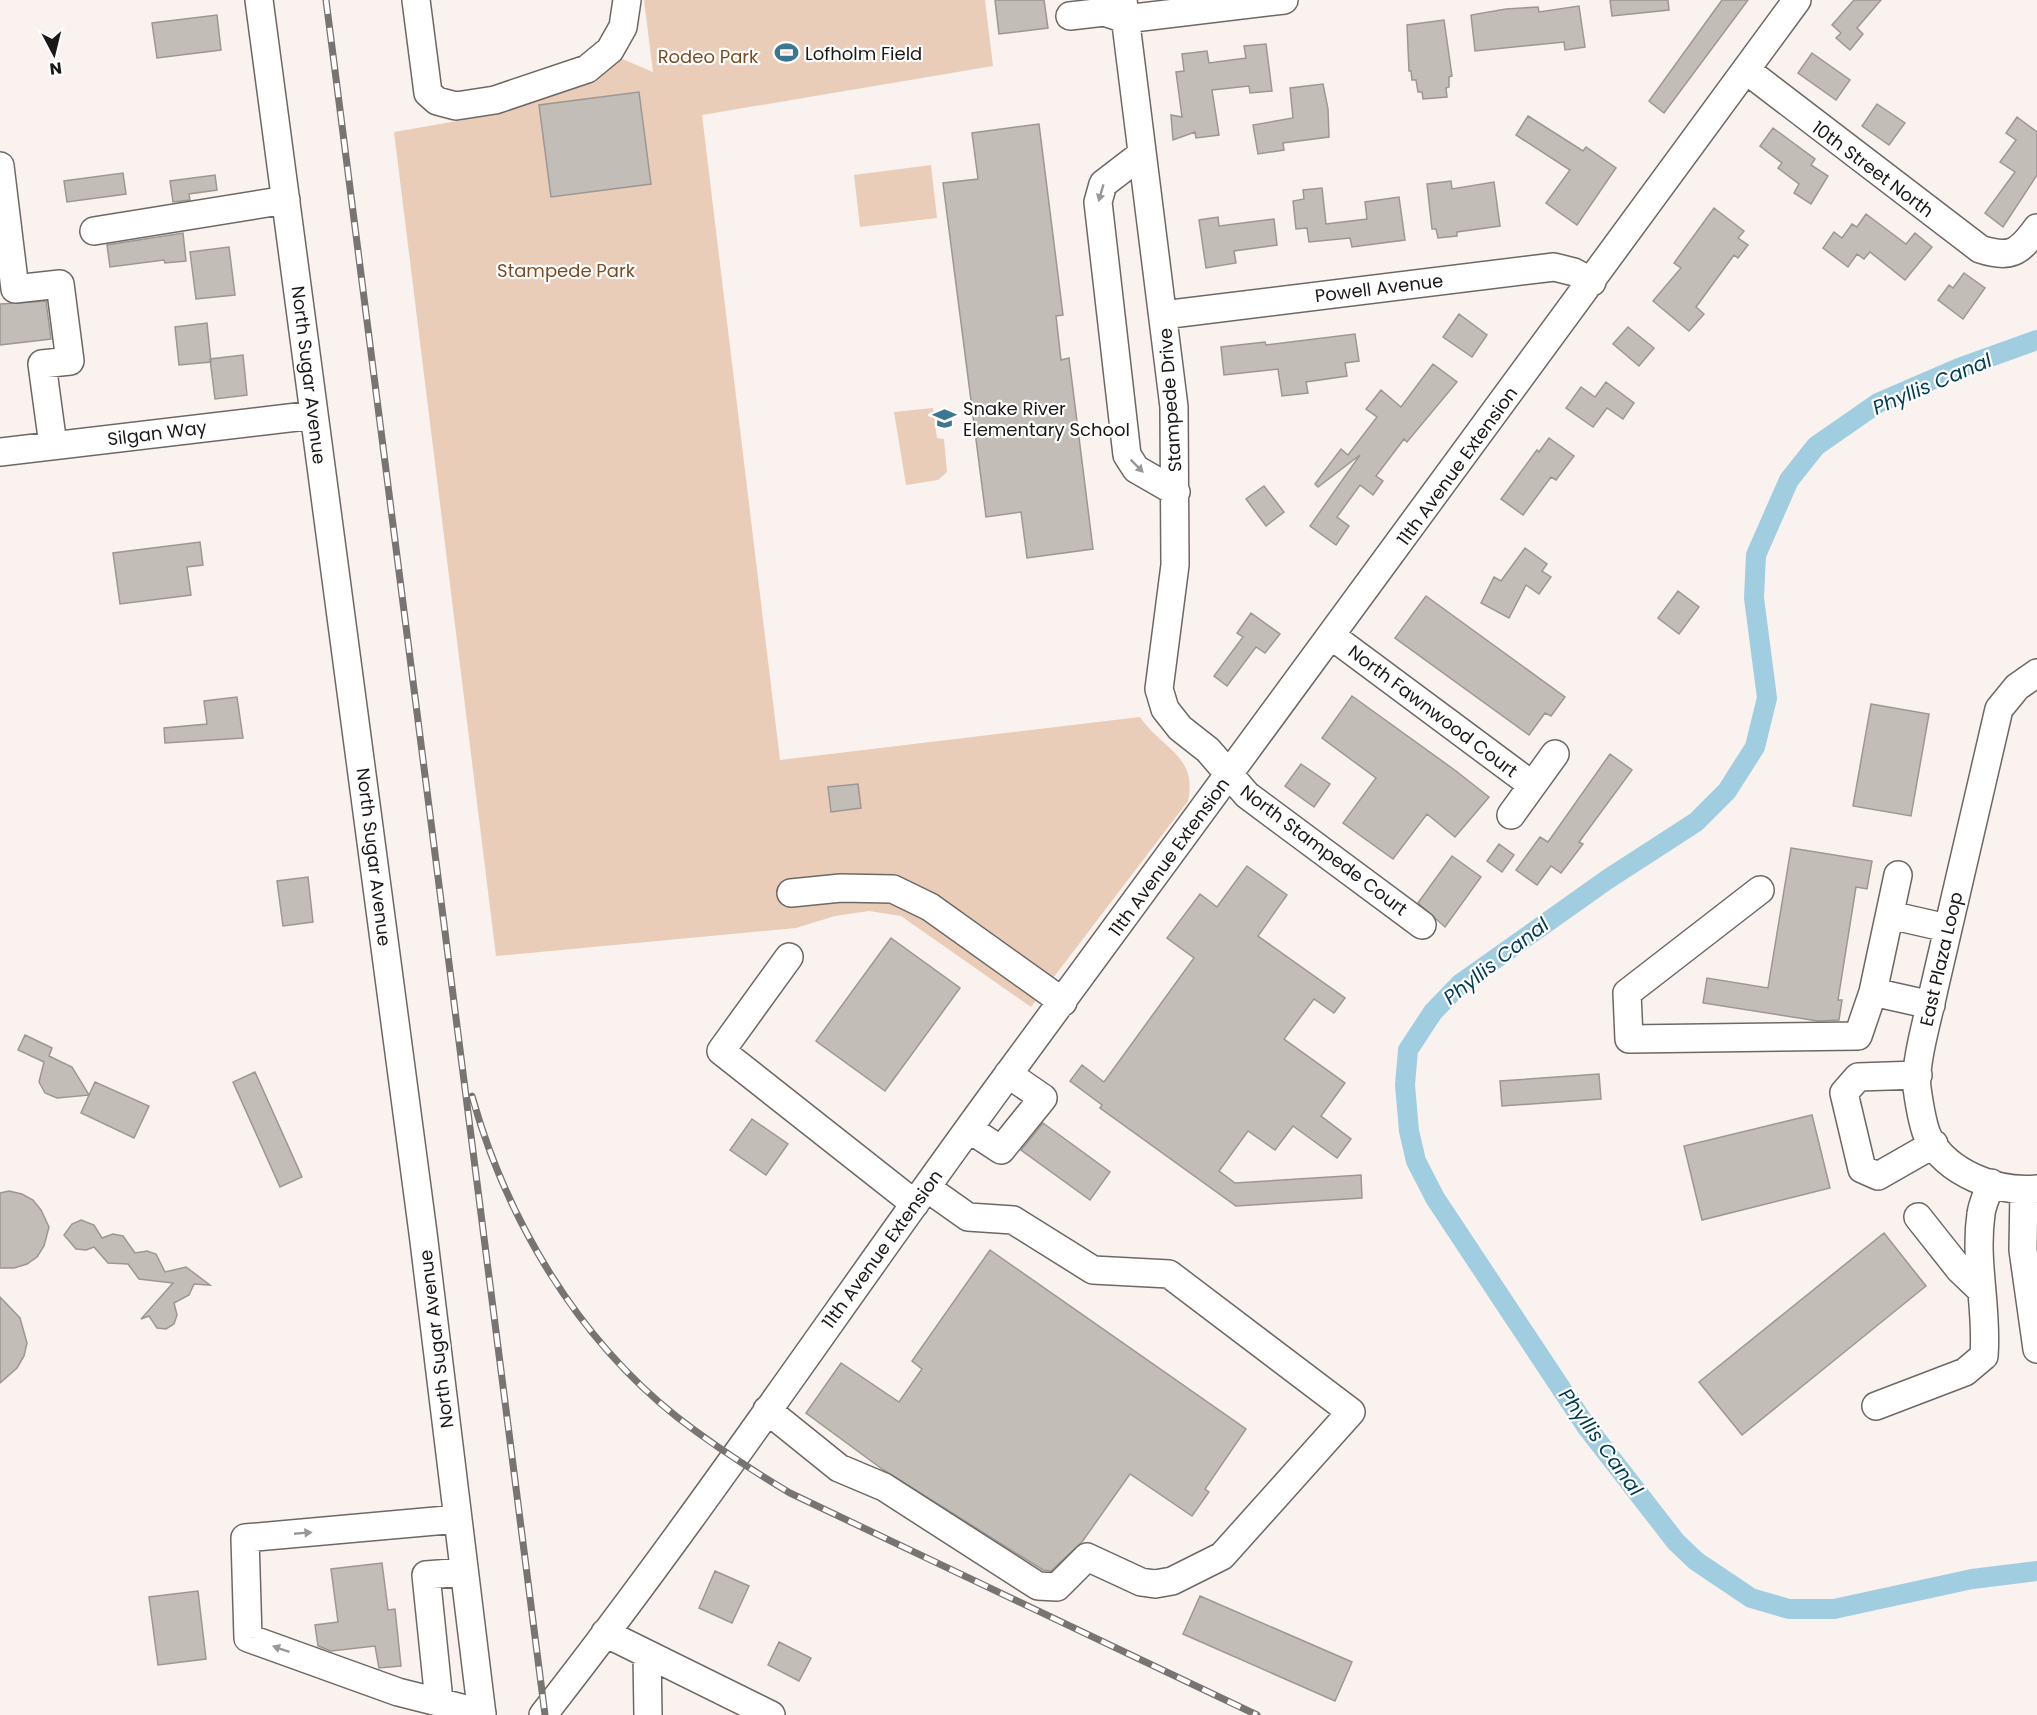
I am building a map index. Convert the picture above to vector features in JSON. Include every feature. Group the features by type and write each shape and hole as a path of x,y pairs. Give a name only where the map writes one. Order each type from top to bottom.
{"street":[{"name":"North Sugar Avenue","path":"259,0 420,1209 482,1714"},
{"path":"416,0 428,93 437,101 456,106 495,100 587,69 610,50 623,27 627,0"},
{"path":"1070,16 1124,10 1284,0"},
{"name":"11th Avenue Extension","path":"543,1715 605,1633 1008,1074 1064,1002 1229,774 1333,637 1797,0"},
{"name":"Stampede Drive","path":"1124,10 1174,407 1175,565 1159,689 1165,709 1180,728 1208,750 1229,774"},
{"name":"10th Street North","path":"1746,70 1980,249 2007,254 2021,249 2037,228"},
{"path":"1142,153 1103,184 1098,202 1127,455 1136,469 1176,492"},
{"path":"0,166 15,290 60,284 70,361 42,364 53,445"},
{"path":"94,231 286,200"},
{"name":"Powell Avenue","path":"1163,315 1554,267 1574,272 1592,282"},
{"name":"Silgan Way","path":"0,452 314,415"},
{"name":"North Fawnwood Court","path":"1333,637 1533,785"},
{"name":"East Plaza Loop","path":"2030,1190 1991,1183 1950,1165 1928,1136 1917,1085 1947,928 1999,709 2017,687 2037,673"},
{"name":"North Fawnwood Court","path":"1510,815 1555,754"},
{"name":"North Stampede Court","path":"1229,774 1247,795 1422,925"},
{"path":"1760,890 1628,993 1629,1039 1858,1036 1873,992 1898,875"},
{"path":"791,893 841,888 893,889 930,907 1064,1002"},
{"path":"1890,915 1947,928"},
{"path":"766,1410 796,1432 812,1449 839,1467 884,1487 1038,1586 1051,1588 1057,1587 1087,1557 1141,1582 1155,1584 1172,1581 1222,1556 1351,1412 1169,1274 1093,1270 1013,1220 968,1217 921,1196 721,1051 789,957"},
{"path":"1873,992 1931,1005"},
{"path":"969,1129 1000,1150 1042,1098 1008,1074"},
{"path":"1918,1075 1858,1077 1844,1093 1862,1170 1878,1176 1934,1144"},
{"path":"1876,1406 1965,1372 1984,1356 1986,1331 1979,1244 1981,1213 1991,1183"},
{"path":"2030,1190 2030,1249 2037,1348"},
{"path":"1918,1217 1960,1270 1982,1290"},
{"path":"458,1519 245,1538 248,1638 398,1692 482,1714"},
{"path":"439,1701 426,1575 464,1572"},
{"path":"605,1633 771,1715"},
{"path":"647,1654 649,1714"}],"green space":[{"name":"Stampede Park","path":"644,0 985,0 993,66 702,115 780,760 1140,717 1176,754 1188,773 1190,786 1188,801 1031,1007 901,916 869,911 835,916 796,928 496,956 394,132 463,120 591,82 620,58 653,72"},
{"path":"931,165 937,218 860,227 854,175"},
{"path":"933,408 937,438 944,439 947,472 938,480 906,485 894,412"}],"building":[{"path":"995,0 1044,0 1048,28 999,34"},
{"path":"1610,0 1668,0 1669,10 1612,16"},
{"path":"1722,0 1748,0 1664,113 1649,101"},
{"path":"1854,0 1881,0 1857,28 1863,34 1850,50 1836,38 1841,33 1832,25"},
{"path":"1579,6 1585,47 1565,50 1564,42 1475,51 1471,15 1506,9 1538,7 1539,12"},
{"path":"217,15 221,50 157,58 152,23"},
{"path":"1444,20 1452,76 1449,77 1449,87 1446,88 1447,97 1423,99 1422,92 1418,92 1416,80 1412,80 1411,71 1409,71 1407,25"},
{"path":"1266,44 1272,91 1250,93 1249,86 1212,90 1219,135 1196,138 1195,132 1173,140 1171,115 1182,117 1176,72 1184,71 1182,54 1207,51 1209,63 1246,58 1244,46"},
{"path":"1812,53 1850,80 1836,100 1798,73"},
{"path":"1323,84 1328,109 1329,137 1283,143 1284,150 1258,154 1253,125 1293,118 1290,88"},
{"path":"639,92 651,184 551,197 539,105"},
{"path":"1877,104 1905,123 1889,145 1862,126"},
{"path":"1528,116 1583,151 1586,147 1616,168 1577,225 1546,203 1570,170 1516,135"},
{"path":"2017,117 2037,132 2037,175 2003,227 1985,213 2015,172 2000,162 2016,140 2006,133"},
{"path":"1039,124 1063,315 1056,316 1061,360 1069,358 1093,549 1027,558 1021,512 986,517 943,183 978,179 972,133"},
{"path":"1773,128 1815,159 1811,165 1828,176 1811,204 1794,193 1799,184 1778,168 1782,163 1760,146"},
{"path":"123,173 126,194 67,202 64,181"},
{"path":"215,175 217,190 189,194 190,200 173,202 170,181"},
{"path":"1451,181 1452,189 1494,182 1500,226 1457,232 1457,236 1438,238 1436,229 1432,229 1427,184"},
{"path":"1322,188 1326,224 1367,219 1365,202 1399,197 1405,240 1352,247 1350,238 1309,242 1307,228 1296,229 1293,201 1304,199 1303,190"},
{"path":"1714,208 1744,231 1738,238 1748,245 1738,258 1734,255 1696,307 1704,314 1689,331 1653,301 1681,268 1674,263"},
{"path":"1866,214 1906,244 1915,233 1932,247 1905,280 1870,252 1864,259 1857,254 1848,267 1823,248 1834,232 1842,238 1852,224 1857,227"},
{"path":"1218,217 1219,226 1274,219 1277,245 1234,251 1236,263 1206,268 1199,220"},
{"path":"183,233 186,261 165,263 164,260 110,267 107,245"},
{"path":"229,247 235,295 196,299 190,252"},
{"path":"1964,273 1985,288 1963,319 1938,300 1949,285 1953,288"},
{"path":"46,301 51,339 0,345 0,304"},
{"path":"1459,314 1487,335 1472,357 1443,337"},
{"path":"207,323 211,362 179,365 175,327"},
{"path":"1628,327 1654,348 1639,366 1613,344"},
{"path":"1355,334 1359,361 1345,363 1347,376 1306,382 1308,393 1282,396 1278,369 1224,375 1221,347 1265,342 1266,345"},
{"path":"243,355 247,395 215,399 210,359"},
{"path":"1433,364 1457,382 1407,442 1404,439 1376,476 1383,481 1373,495 1360,485 1337,517 1349,526 1336,545 1310,526 1360,455 1318,487 1315,484 1341,449 1348,455 1377,417 1366,409 1381,390 1401,407"},
{"path":"1606,382 1634,403 1623,419 1607,408 1593,427 1566,408 1581,387 1595,397"},
{"path":"1549,438 1574,456 1556,480 1551,477 1523,515 1501,499 1537,450 1539,452"},
{"path":"1264,486 1284,512 1266,526 1246,499"},
{"path":"200,542 203,565 187,567 191,595 120,604 113,553"},
{"path":"1525,548 1547,564 1542,571 1551,577 1539,594 1526,585 1509,618 1481,603 1494,577 1501,581"},
{"path":"1678,591 1699,607 1679,634 1658,618"},
{"path":"1426,596 1565,697 1551,716 1545,713 1529,735 1395,638"},
{"path":"1251,613 1280,634 1265,653 1256,647 1227,686 1214,676 1243,637 1237,633"},
{"path":"1352,696 1489,797 1455,837 1427,814 1393,859 1343,823 1376,778 1322,738"},
{"path":"237,697 243,738 165,743 164,728 207,724 204,701"},
{"path":"1871,704 1929,714 1911,816 1853,806"},
{"path":"1610,754 1632,770 1579,842 1583,844 1561,873 1551,866 1537,885 1516,870 1540,837 1548,842"},
{"path":"1301,764 1330,784 1314,807 1285,786"},
{"path":"858,784 861,808 831,812 828,787"},
{"path":"1499,844 1514,855 1502,872 1487,861"},
{"path":"1791,848 1872,861 1867,889 1856,887 1838,1000 1842,1000 1839,1020 1818,1021 1703,1003 1707,978 1768,988"},
{"path":"1452,856 1481,877 1445,927 1418,903"},
{"path":"1247,866 1287,895 1258,936 1345,998 1334,1013 1314,999 1284,1039 1345,1083 1321,1116 1351,1139 1337,1158 1293,1126 1275,1150 1248,1131 1219,1171 1235,1183 1361,1175 1362,1198 1236,1206 1100,1108 1102,1105 1070,1081 1082,1065 1104,1082 1194,958 1167,938 1200,894 1217,907"},
{"path":"308,877 313,922 283,926 277,881"},
{"path":"891,938 960,988 885,1091 816,1041"},
{"path":"25,1035 52,1048 49,1056 72,1067 89,1095 57,1098 45,1093 39,1082 44,1062 18,1050"},
{"path":"255,1072 302,1177 280,1187 233,1082"},
{"path":"1599,1074 1601,1099 1502,1106 1500,1081"},
{"path":"95,1082 149,1106 134,1138 81,1113"},
{"path":"1812,1115 1830,1188 1702,1220 1684,1146"},
{"path":"752,1119 788,1144 766,1175 730,1150"},
{"path":"1043,1123 1110,1172 1090,1200 1021,1150"},
{"path":"9,1191 33,1200 49,1227 44,1246 37,1257 27,1264 14,1268 0,1268 0,1193"},
{"path":"81,1220 94,1225 102,1238 113,1234 123,1236 135,1253 147,1251 156,1254 165,1272 186,1267 210,1285 194,1284 189,1295 174,1303 177,1315 174,1324 166,1329 157,1328 149,1316 141,1319 173,1283 139,1279 128,1264 108,1263 94,1247 86,1250 76,1249 64,1235 72,1224"},
{"path":"1884,1233 1926,1286 1742,1435 1699,1382"},
{"path":"990,1250 1246,1429 1205,1489 1209,1492 1192,1516 1130,1474 1082,1542 1051,1571 1043,1570 882,1469 806,1413 841,1363 899,1402 922,1369 912,1361"},
{"path":"0,1297 20,1318 27,1343 24,1356 17,1368 0,1383"},
{"path":"382,1563 388,1610 395,1609 401,1666 379,1668 375,1646 331,1651 318,1646 315,1625 338,1622 331,1569"},
{"path":"715,1571 749,1586 732,1623 699,1608"},
{"path":"198,1591 206,1659 158,1665 149,1597"},
{"path":"1200,1596 1352,1662 1335,1701 1183,1634"},
{"path":"779,1642 811,1658 799,1681 768,1665"}],"waterway":[{"name":"Phyllis Canal","path":"2037,340 1959,368 1878,403 1816,446 1789,480 1756,555 1754,598 1767,698 1755,747 1727,791 1696,822 1608,879 1460,984 1433,1012 1408,1050 1405,1085 1409,1131 1416,1161 1435,1198 1586,1426 1676,1542 1696,1561 1751,1598 1789,1609 1834,1609 1972,1579 2037,1571"}],"railway":[{"path":"326,0 545,1715"},
{"path":"472,1096 486,1142 504,1186 549,1272 607,1350 677,1417 790,1493 1257,1715"}],"place":[{"name":"Lofholm Field","path":"787,53"},
{"name":"Snake River Elementary School","path":"945,418"}],"park label":[{"name":"Rodeo Park","path":"708,56"}]}
